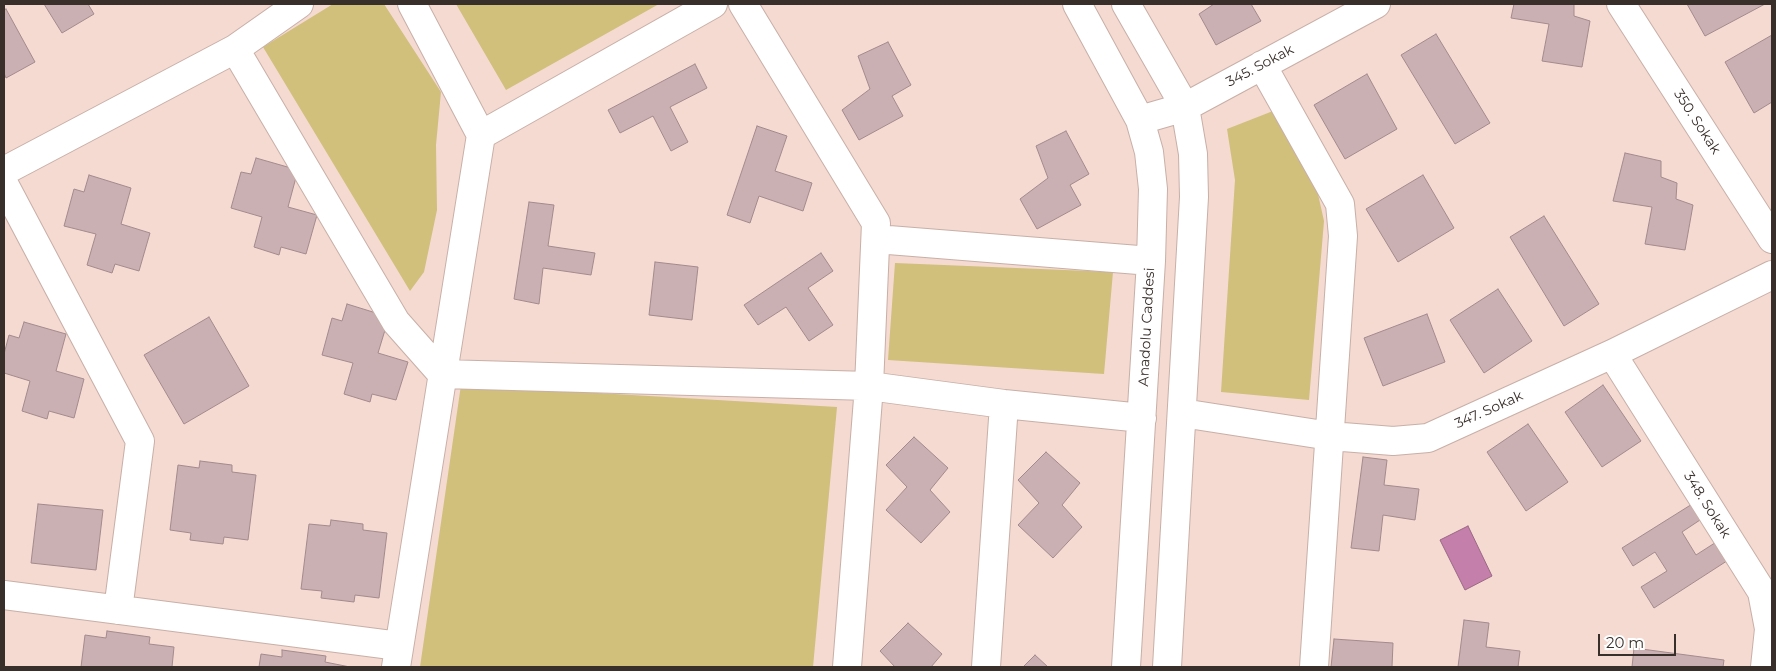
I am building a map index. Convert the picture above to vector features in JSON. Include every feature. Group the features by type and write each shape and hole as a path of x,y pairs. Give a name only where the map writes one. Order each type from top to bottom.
{"street":[{"path":"4,171 235,49 299,4"},
{"path":"4,595 118,610 398,657 481,135 412,4"},
{"path":"481,135 714,4"},
{"path":"742,4 876,223 869,386 847,667"},
{"name":"Anadolu Caddesi","path":"1077,4 1140,120 1149,152 1154,190 1126,667"},
{"path":"1126,4 1185,107 1193,154 1194,197 1168,667"},
{"name":"345. Sokak","path":"1140,120 1185,107 1376,4"},
{"name":"350. Sokak","path":"1621,4 1772,239"},
{"path":"235,49 396,322 442,374 869,386 1004,404 1142,418"},
{"path":"1262,65 1340,204 1343,236 1314,667"},
{"path":"4,184 140,441 118,610"},
{"path":"876,239 1151,261"},
{"name":"347. Sokak","path":"1182,413 1330,436 1393,441 1428,438 1612,354 1772,275"},
{"name":"348. Sokak","path":"1612,354 1767,589 1769,630 1765,667"},
{"path":"986,667 1004,404"}],"shaded area":[{"path":"333,4 384,4 441,92 436,145 437,210 424,272 410,291 263,47"},
{"path":"456,4 659,4 506,90"},
{"path":"1273,111 1318,194 1324,221 1309,400 1221,392 1235,180 1227,129"},
{"path":"895,263 1113,272 1104,374 888,360"},
{"path":"461,385 837,407 813,667 420,667"},
{"path":"1468,526 1492,576 1465,590 1440,540"}],"building":[{"path":"44,4 88,4 94,14 62,33"},
{"path":"1214,4 1251,4 1261,21 1216,45 1199,14"},
{"path":"1514,4 1574,4 1574,16 1590,21 1582,67 1542,61 1549,24 1511,18"},
{"path":"1687,4 1765,4 1705,36"},
{"path":"6,9 35,62 6,78 4,73 4,10"},
{"path":"1436,34 1490,123 1455,144 1401,55"},
{"path":"1772,35 1772,102 1754,113 1725,62"},
{"path":"888,42 911,85 892,96 903,116 859,140 842,110 870,89 858,56"},
{"path":"695,64 707,88 670,107 688,142 671,151 653,116 620,133 608,110"},
{"path":"1367,74 1397,129 1345,159 1314,105"},
{"path":"757,126 787,136 775,171 812,183 803,211 759,196 750,223 727,215"},
{"path":"1066,131 1089,174 1070,185 1081,205 1037,229 1020,199 1048,178 1036,146"},
{"path":"1625,153 1661,161 1661,177 1677,183 1676,199 1693,205 1685,250 1645,244 1652,207 1613,201"},
{"path":"256,158 298,170 288,207 317,215 306,254 281,247 279,255 254,247 262,217 231,208 241,172 251,174"},
{"path":"89,175 131,188 121,224 150,233 139,271 115,264 112,273 87,265 96,234 64,226 74,189 84,192"},
{"path":"1423,175 1454,228 1398,262 1366,209"},
{"path":"529,202 554,205 548,246 595,253 591,275 543,268 539,304 514,299"},
{"path":"1544,216 1599,304 1564,326 1510,237"},
{"path":"821,253 833,271 808,288 833,325 809,341 786,307 758,325 744,305"},
{"path":"655,262 698,267 692,320 649,315"},
{"path":"1498,289 1532,341 1484,373 1450,320"},
{"path":"347,304 389,317 378,353 408,362 396,400 372,394 370,402 344,394 353,363 322,355 332,318 342,321"},
{"path":"1427,314 1445,362 1383,386 1364,338"},
{"path":"209,317 249,386 184,424 144,355"},
{"path":"24,322 66,334 56,371 84,379 74,418 49,411 47,419 22,411 30,381 4,373 4,354 9,335 19,338"},
{"path":"1603,385 1641,441 1602,467 1565,412"},
{"path":"1528,424 1568,482 1526,511 1487,452"},
{"path":"914,437 948,468 930,490 950,512 921,543 886,510 907,487 886,465"},
{"path":"1046,452 1080,483 1062,505 1082,527 1053,558 1018,525 1039,503 1018,480"},
{"path":"1363,457 1387,460 1384,485 1419,489 1415,520 1383,515 1379,551 1351,548"},
{"path":"200,461 232,465 232,472 256,475 248,540 224,537 223,544 190,540 191,533 170,530 178,465 199,468"},
{"path":"1697,501 1706,516 1682,532 1696,555 1721,539 1733,557 1654,608 1641,587 1667,571 1655,552 1633,566 1622,548"},
{"path":"38,504 103,510 96,570 31,563"},
{"path":"331,520 363,524 363,530 387,533 379,598 355,595 354,602 321,598 322,591 301,589 309,524 330,526"},
{"path":"1464,620 1489,623 1486,647 1520,651 1518,667 1458,667"},
{"path":"908,623 942,654 931,667 895,667 880,651"},
{"path":"107,631 150,637 149,644 174,647 172,667 81,667 85,635 106,638"},
{"path":"1334,639 1393,643 1392,667 1331,667"},
{"path":"1634,648 1724,660 1723,667 1632,667"},
{"path":"282,650 326,656 325,662 350,667 259,667 261,654 282,657"},
{"path":"1035,655 1048,667 1023,667"}]}
